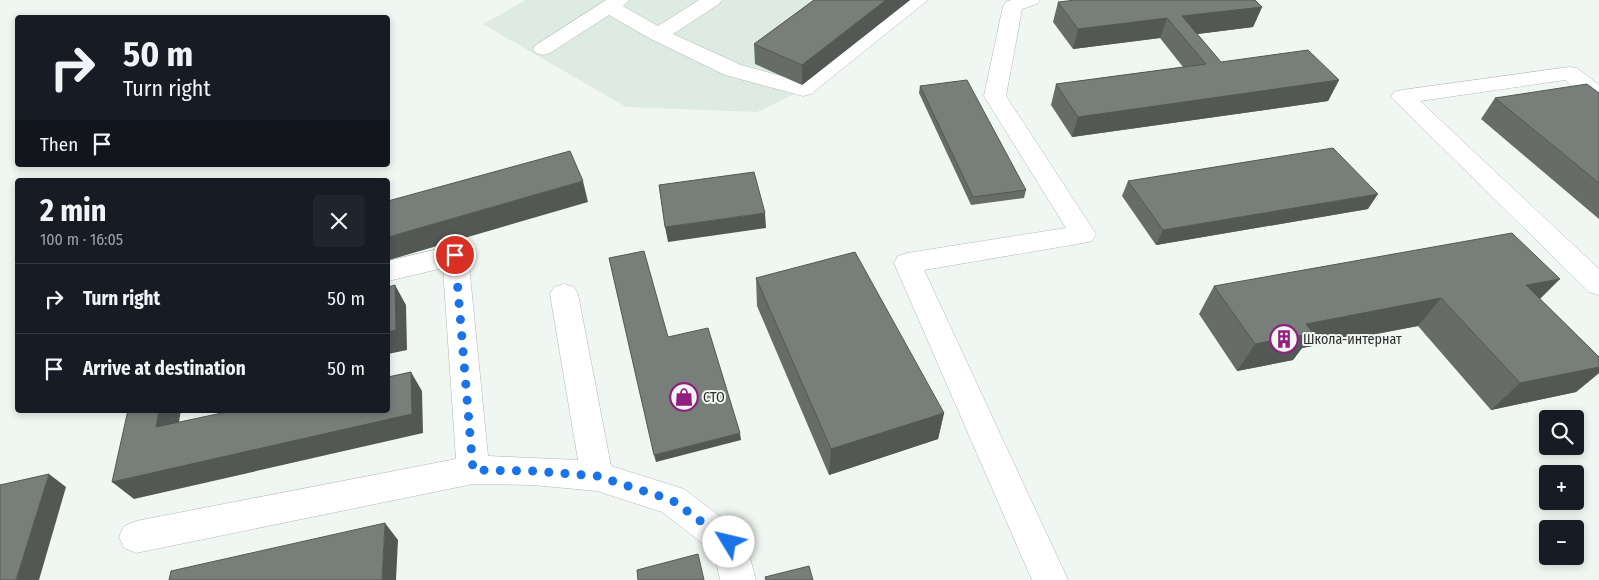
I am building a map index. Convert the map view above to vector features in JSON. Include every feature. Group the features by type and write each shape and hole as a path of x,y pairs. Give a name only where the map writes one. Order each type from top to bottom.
{"lane":[{"path":"658,35 712,0"},
{"path":"543,49 613,3 658,35 741,64 803,89 918,0"},
{"path":"1030,0 1013,6 995,96 1083,234 908,262 1050,580"},
{"path":"1599,96 1569,73 1402,97 1599,285"},
{"path":"390,271 455,255 473,470"},
{"path":"564,294 597,476"},
{"path":"136,537 473,470 533,471 597,476 672,500 729,542 738,580"}],"shaded area":[{"path":"526,0 928,0 824,80 757,112 626,107 483,24"}],"building":[{"path":"814,0 886,0 802,65 754,44"},
{"path":"1076,0 1255,0 1262,7 1182,16 1221,62 1308,50 1339,80 1078,117 1056,84 1206,64 1167,18 1078,29 1058,2"},
{"path":"967,80 1026,190 973,197 920,86"},
{"path":"1587,84 1599,93 1599,183 1495,98"},
{"path":"1333,148 1378,194 1163,230 1128,181"},
{"path":"570,151 583,181 390,236 390,200"},
{"path":"754,172 765,213 665,227 659,185"},
{"path":"1512,233 1560,279 1526,285 1599,357 1599,367 1520,383 1441,298 1306,324 1313,333 1255,344 1214,286"},
{"name":"СТО","path":"644,251 668,337 708,328 740,433 654,455 609,258"},
{"path":"855,252 944,413 831,449 756,278"},
{"path":"395,285 396,330 390,332 390,286"},
{"path":"411,372 412,414 112,482 127,413 158,413 156,427 222,413 390,413 390,377"},
{"path":"49,474 16,580 0,580 0,485"},
{"path":"385,523 382,580 169,580 171,571"},
{"path":"698,554 704,580 638,580 637,570"},
{"path":"809,566 813,580 766,580 765,577"}],"place":[{"name":"Школа-интернат","path":"1284,339"},
{"name":"СТО","path":"684,397"}],"route":[{"path":"455,255 473,470 533,471 597,476 672,500 729,542"}]}
